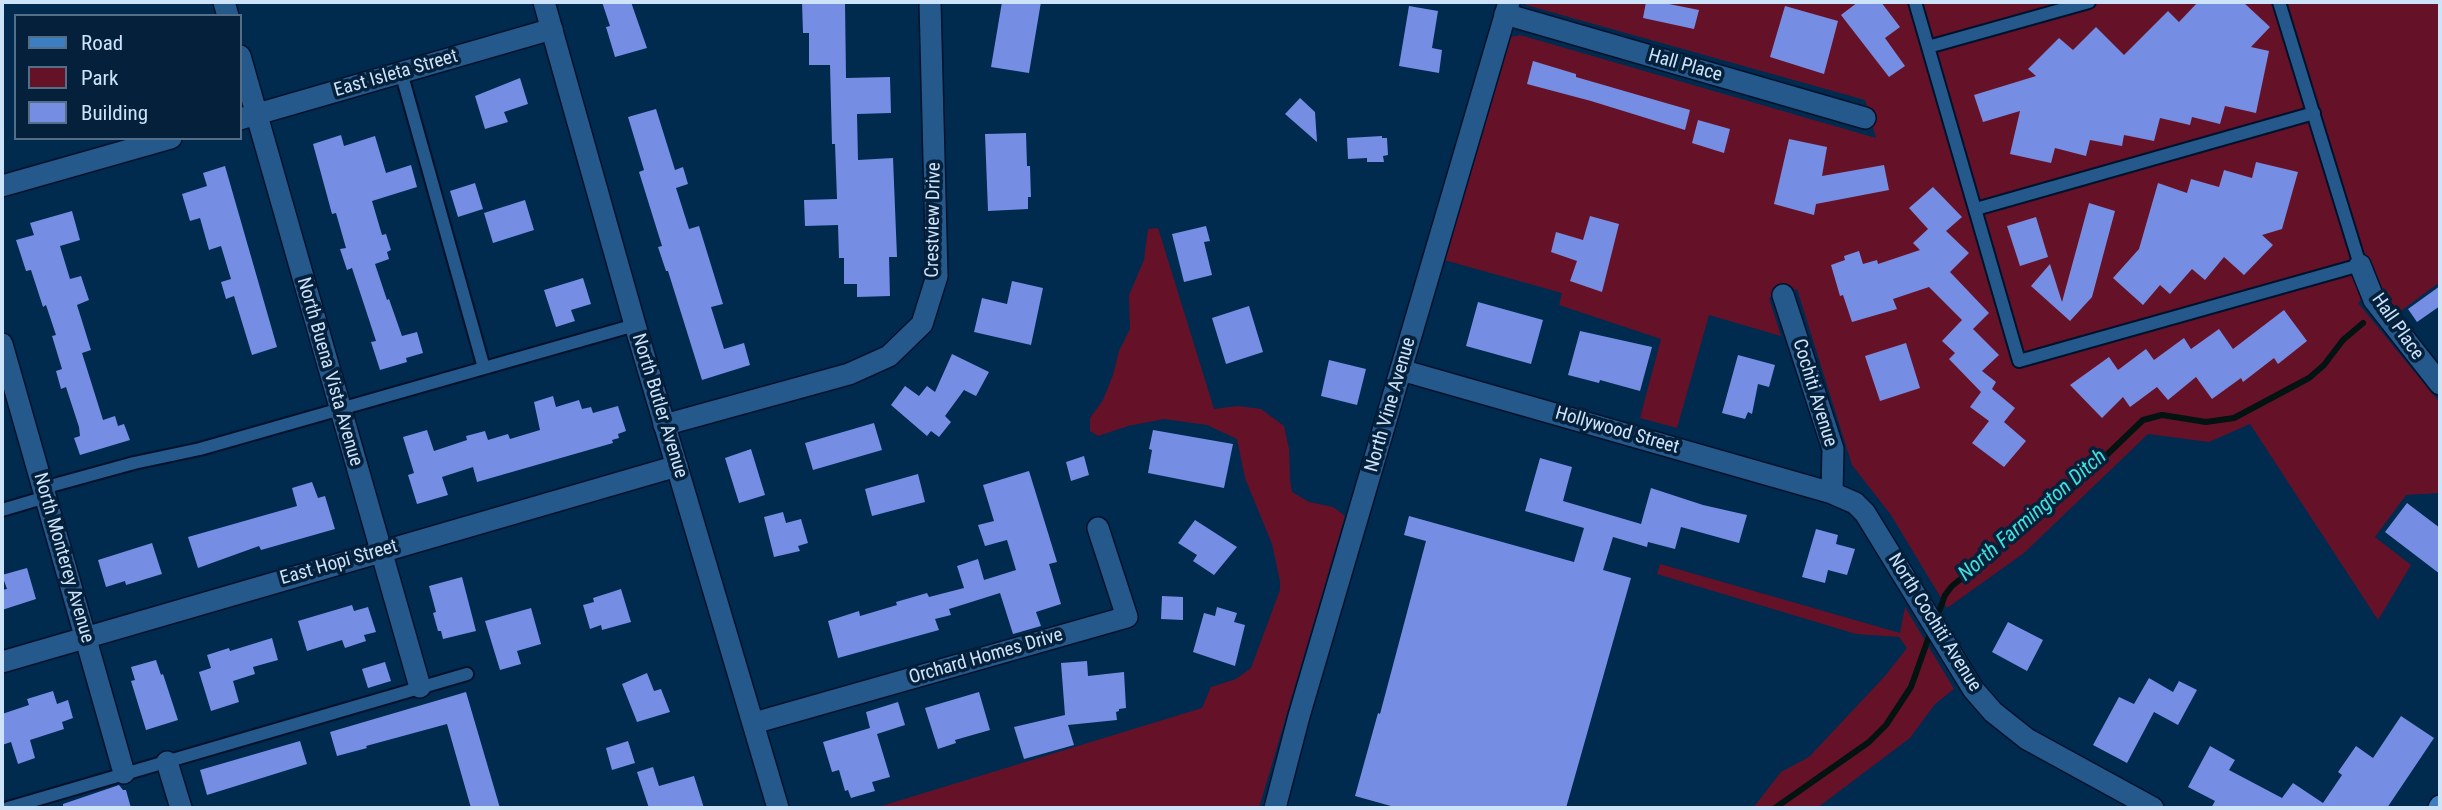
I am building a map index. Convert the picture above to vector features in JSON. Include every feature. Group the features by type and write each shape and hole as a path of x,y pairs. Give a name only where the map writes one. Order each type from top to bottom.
{"street":[{"name":"North Butler Avenue","path":"544,2 664,425 778,808"},
{"name":"Crestview Drive","path":"664,425 849,374 889,356 922,324 937,276 930,2"},
{"name":"Hall Place","path":"1507,8 1865,118"},
{"name":"North Vine Avenue","path":"1275,808 1299,716 1507,8"},
{"name":"East Isleta Street","path":"248,116 552,29"},
{"name":"North Buena Vista Avenue","path":"242,72 248,116 339,409 420,687"},
{"path":"2,186 164,140"},
{"name":"Hall Place","path":"2360,265 2374,300 2440,384"},
{"name":"Cochiti Avenue","path":"1783,295 1833,449 1832,493"},
{"name":"North Monterey Avenue","path":"2,344 124,773"},
{"name":"Hollywood Street","path":"1401,370 1832,493"},
{"name":"East Hopi Street","path":"2,662 677,466"},
{"name":"North Cochiti Avenue","path":"1832,493 1855,503 1865,513 1951,656 1973,689 1993,712 2027,739 2153,808"},
{"name":"Orchard Homes Drive","path":"754,723 1127,617 1098,528"},
{"path":"167,762 181,808"}],"lane":[{"path":"1915,2 2019,361 2360,265 2279,2"},
{"path":"1927,47 2089,2"},
{"path":"401,72 484,368"},
{"path":"1976,209 2314,113"},
{"path":"2,510 134,463 200,449 635,325"},
{"path":"8,808 467,674"}],"green space":[{"path":"1522,2 2440,2 2440,282 2394,316 2376,284 2358,303 2440,403 2440,493 2406,495 2375,537 2411,565 2378,620 2250,424 2209,442 2148,434 2024,553 1947,608 1891,515 1852,465 1797,289 1769,298 1781,336 1709,315 1677,428 1640,418 1661,339 1559,305 1562,293 1444,260 1511,37 1520,35 1876,138 1865,100"},
{"path":"1158,228 1214,409 1238,406 1261,409 1284,426 1289,449 1292,492 1309,502 1333,507 1345,516 1259,808 875,808 1202,708 1211,687 1236,679 1251,668 1280,590 1280,581 1272,544 1245,478 1237,439 1207,425 1164,419 1128,426 1098,436 1090,431 1090,418 1103,400 1119,351 1130,329 1129,295 1144,260 1148,229"},
{"path":"1660,564 1900,633 1905,607 1954,689 1935,704 1910,738 1817,808 1753,808 1781,772 1809,757 1885,676 1907,648 1899,637 1856,634 1657,574"}],"building":[{"path":"602,2 631,2 647,48 615,57 606,27 610,26"},
{"path":"802,2 845,2 846,78 890,77 891,113 857,114 858,160 893,158 897,257 889,257 890,296 857,297 857,284 844,284 844,258 839,258 838,225 805,226 804,200 837,199 835,144 832,144 830,65 809,65 809,33 803,33"},
{"path":"1002,2 1041,2 1029,73 991,67"},
{"path":"1646,2 1699,10 1694,29 1643,18"},
{"path":"1858,2 1881,2 1900,27 1885,38 1905,66 1889,77 1841,15"},
{"path":"2198,2 2243,2 2270,27 2251,47 2269,51 2256,113 2225,106 2220,124 2192,117 2190,125 2160,118 2154,141 2124,135 2122,146 2090,140 2086,156 2055,148 2051,163 2010,154 2020,111 1983,122 1974,95 2036,76 2028,69 2059,38 2073,50 2096,27 2124,55 2168,11 2179,22"},
{"path":"1409,6 1438,11 1432,48 1442,50 1439,73 1399,66"},
{"path":"1785,6 1838,21 1824,74 1770,57"},
{"path":"1533,61 1576,74 1576,77 1690,110 1685,130 1527,84"},
{"path":"520,78 528,104 504,112 508,122 485,129 475,96"},
{"path":"1300,98 1315,112 1317,142 1285,114"},
{"path":"656,109 675,170 683,167 688,184 676,188 689,229 699,226 723,304 711,307 724,349 744,343 750,365 702,380 658,247 662,246 639,172 644,170 628,117"},
{"path":"1698,120 1730,129 1724,153 1692,143"},
{"path":"1026,133 1031,197 1028,197 1028,209 988,211 985,134"},
{"path":"341,135 344,146 375,136 386,173 411,165 417,187 372,201 382,235 386,234 391,250 387,252 389,259 375,264 387,300 389,299 402,336 417,332 423,353 406,358 407,362 380,370 371,342 376,341 352,268 347,270 340,249 346,248 336,213 332,214 313,144"},
{"path":"1347,138 1387,138 1388,155 1383,156 1384,162 1367,162 1367,158 1348,159"},
{"path":"1789,139 1827,147 1822,176 1884,165 1889,190 1816,204 1814,215 1774,204"},
{"path":"2256,162 2298,172 2282,229 2262,235 2273,245 2244,275 2224,257 2205,280 2192,269 2170,294 2160,285 2143,305 2113,278 2139,249 2158,183 2187,193 2191,179 2219,187 2224,170 2252,178"},
{"path":"225,166 277,347 252,355 234,296 226,299 221,282 231,279 221,246 209,250 200,218 190,221 182,194 207,186 203,173"},
{"path":"475,183 483,209 458,217 450,191"},
{"path":"1933,187 1962,217 1946,231 1969,253 1950,272 1989,313 1973,329 1999,355 1982,371 1996,382 1992,389 2015,408 2004,422 2026,441 2004,467 1972,443 1989,421 1970,407 1981,392 1949,359 1955,353 1942,341 1962,320 1929,287 1893,299 1897,309 1852,322 1843,295 1840,296 1831,265 1845,260 1844,256 1859,251 1863,264 1877,260 1878,264 1920,250 1913,243 1928,229 1909,208"},
{"path":"525,200 534,230 493,243 484,213"},
{"path":"2089,203 2115,211 2092,297 2070,321 2031,286 2050,264 2062,302"},
{"path":"72,211 80,240 60,246 70,279 81,276 89,300 77,305 91,350 82,353 103,420 115,416 118,426 124,424 130,440 80,455 74,438 80,436 79,427 66,387 61,389 56,371 62,369 52,336 56,335 31,270 26,271 16,240 34,235 30,223"},
{"path":"1590,216 1619,224 1602,292 1570,281 1577,261 1551,252 1556,232 1583,240"},
{"path":"2036,217 2048,257 2020,266 2007,226"},
{"path":"1206,226 1210,241 1204,242 1212,275 1184,282 1172,234"},
{"path":"583,278 591,304 571,310 575,321 556,327 544,290"},
{"path":"1012,281 1043,288 1031,345 974,332 982,298 1007,304"},
{"path":"2440,286 2440,306 2417,322 2408,309"},
{"path":"1478,302 1543,320 1531,364 1466,346"},
{"path":"1249,306 1263,352 1226,364 1212,318"},
{"path":"2284,310 2307,341 2278,364 2274,358 2243,382 2241,378 2212,399 2196,377 2168,400 2157,387 2130,407 2123,397 2102,418 2070,385 2109,357 2118,370 2146,349 2154,360 2184,338 2191,349 2219,329 2233,349"},
{"path":"1580,331 1652,347 1640,391 1568,375"},
{"path":"1906,343 1920,388 1880,401 1865,356"},
{"path":"952,354 989,372 976,396 964,390 945,416 951,422 939,437 931,431 927,436 891,405 905,386 919,396 927,386 935,392"},
{"path":"1738,355 1775,365 1769,387 1758,384 1752,414 1748,412 1745,419 1722,413"},
{"path":"1329,360 1366,369 1357,405 1321,396"},
{"path":"553,396 556,407 579,400 582,409 591,407 593,413 618,406 626,431 618,434 619,438 612,440 613,443 477,482 473,467 442,477 448,495 417,504 408,475 414,473 403,437 427,430 434,451 467,440 466,436 485,431 488,440 508,434 510,439 540,430 534,402"},
{"path":"874,423 882,450 813,470 805,443"},
{"path":"1153,430 1233,444 1224,488 1148,473"},
{"path":"751,449 765,495 739,503 725,458"},
{"path":"1084,456 1089,475 1071,481 1066,462"},
{"path":"1540,458 1572,467 1563,501 1641,524 1651,488 1703,505 1747,515 1739,543 1681,527 1675,549 1648,542 1647,547 1613,537 1603,570 1631,578 1566,808 1398,808 1355,796 1426,541 1404,535 1409,516 1574,562 1584,528 1525,511"},
{"path":"1029,471 1057,562 1049,564 1061,604 1036,612 1041,626 1013,634 1000,593 949,609 951,615 935,619 939,630 838,658 828,621 859,611 860,616 927,593 929,597 964,588 957,566 978,559 984,580 1016,570 1007,540 985,546 978,525 994,521 983,485"},
{"path":"918,474 925,502 872,516 865,489"},
{"path":"312,482 318,498 325,496 335,529 261,550 259,546 198,568 188,537 297,506 292,488"},
{"path":"2407,503 2440,528 2440,574 2385,532"},
{"path":"783,512 786,523 801,519 808,543 798,546 800,551 774,557 764,517"},
{"path":"1195,520 1237,547 1214,575 1193,561 1197,555 1178,543"},
{"path":"1816,529 1838,535 1836,544 1855,549 1847,575 1828,570 1825,583 1802,577"},
{"path":"152,543 162,574 126,585 125,581 106,587 98,560"},
{"path":"27,568 36,599 2,610 2,590 7,589 2,575"},
{"path":"462,577 476,631 443,639 433,613 436,612 429,586"},
{"path":"621,589 631,622 602,630 601,625 590,629 583,605 594,602 593,598"},
{"path":"1162,596 1183,597 1183,620 1161,619"},
{"path":"352,605 354,611 368,607 376,632 364,635 366,641 345,648 342,640 307,651 298,621"},
{"path":"1217,607 1237,613 1234,622 1245,625 1235,666 1193,652 1204,613 1215,616"},
{"path":"531,608 541,644 517,651 521,664 500,670 485,621"},
{"path":"2008,622 2043,640 2027,671 1992,652"},
{"path":"272,638 278,660 253,667 255,674 233,681 239,702 211,711 199,672 211,668 207,655"},
{"path":"156,660 178,720 146,730 131,681 135,680 131,667"},
{"path":"1087,661 1088,676 1124,672 1126,708 1116,712 1117,720 1068,725 1074,745 1024,759 1014,727 1065,715 1061,663"},
{"path":"385,662 391,681 368,688 362,669"},
{"path":"647,673 654,691 661,689 670,712 637,722 622,684"},
{"path":"2149,678 2173,692 2179,681 2197,690 2178,725 2154,712 2127,763 2093,745 2119,697 2134,704"},
{"path":"53,691 57,704 68,700 73,718 62,722 64,729 30,740 35,758 18,764 11,742 2,745 2,714 29,705 27,699"},
{"path":"466,692 500,808 471,808 447,724 337,756 330,732"},
{"path":"979,692 990,730 955,740 956,743 938,749 925,708"},
{"path":"898,702 905,725 877,734 890,777 872,782 875,791 851,798 848,790 845,791 839,770 832,772 823,742 870,728 866,712"},
{"path":"2401,716 2434,738 2387,808 2211,808 2215,801 2188,787 2210,746 2235,760 2229,770 2282,798 2293,783 2323,803 2342,775 2338,772 2356,746 2373,758"},
{"path":"300,741 307,764 207,795 200,770"},
{"path":"628,741 635,763 612,770 606,748"},
{"path":"653,767 659,786 694,776 704,808 649,808 637,772"},
{"path":"119,785 126,790 131,808 63,808 63,804"}],"waterway":[{"name":"North Farmington Ditch","path":"1937,617 1945,595 1952,586 2066,494 2143,420 2162,415 2206,422 2234,418 2309,378 2324,365 2343,340 2363,323"},
{"name":"North Farmington Ditch","path":"1775,808 1869,742 1886,725 1911,687 1931,631"}]}
